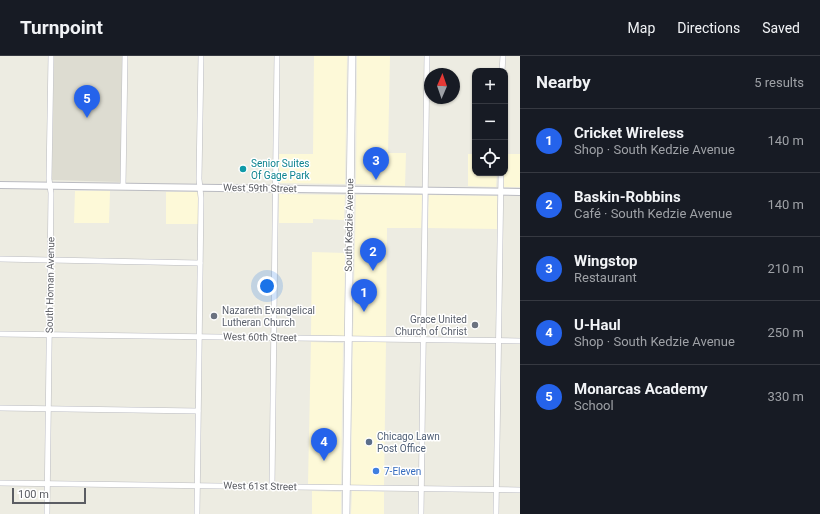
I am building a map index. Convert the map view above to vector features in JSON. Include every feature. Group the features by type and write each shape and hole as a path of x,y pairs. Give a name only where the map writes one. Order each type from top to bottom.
{"main road":[{"name":"South Kedzie Avenue","path":"346,514 352,56"}],"street":[{"name":"South Homan Avenue","path":"47,514 50,334 49,179 51,56"},
{"path":"123,186 125,56"},
{"path":"197,514 200,336 201,56"},
{"path":"272,487 277,56"},
{"path":"421,514 427,56"},
{"path":"502,56 502,68"},
{"path":"496,514 501,176"},
{"name":"West 59th Street","path":"0,185 520,192"},
{"path":"0,259 200,263"},
{"name":"West 60th Street","path":"0,334 520,341"},
{"path":"0,408 198,411"},
{"name":"West 61st Street","path":"0,483 520,490"}],"shaded area":[{"path":"54,56 122,56 121,182 52,180"},
{"path":"314,56 347,56 345,184 279,183 279,154 313,154"},
{"path":"357,56 390,56 388,153 406,153 405,186 356,184"},
{"path":"468,154 472,154 472,176 497,176 496,187 468,186"},
{"path":"508,154 520,154 520,187 503,187 503,176 508,176"},
{"path":"75,191 110,191 109,223 74,223"},
{"path":"166,192 198,192 198,224 166,224"},
{"path":"279,194 345,195 344,220 313,219 313,223 279,223"},
{"path":"356,195 422,195 421,228 387,228 386,337 353,336"},
{"path":"429,195 497,196 497,229 428,228"},
{"path":"312,252 345,253 344,336 311,335"},
{"path":"353,341 386,342 384,486 351,485"},
{"path":"311,342 343,343 341,485 308,484"},
{"path":"312,491 341,492 341,514 312,514"},
{"path":"352,491 384,492 384,514 351,514"}],"place":[{"name":"Monarcas Academy","path":"87,118"},
{"name":"Senior Suites Of Gage Park","path":"243,169"},
{"name":"Wingstop","path":"376,180"},
{"name":"Baskin-Robbins","path":"373,271"},
{"name":"Cricket Wireless","path":"364,312"},
{"name":"Nazareth Evangelical Lutheran Church","path":"214,316"},
{"name":"Grace United Church of Christ","path":"475,325"},
{"name":"Chicago Lawn Post Office","path":"369,442"},
{"name":"U-Haul","path":"324,461"},
{"name":"7-Eleven","path":"376,471"}]}
